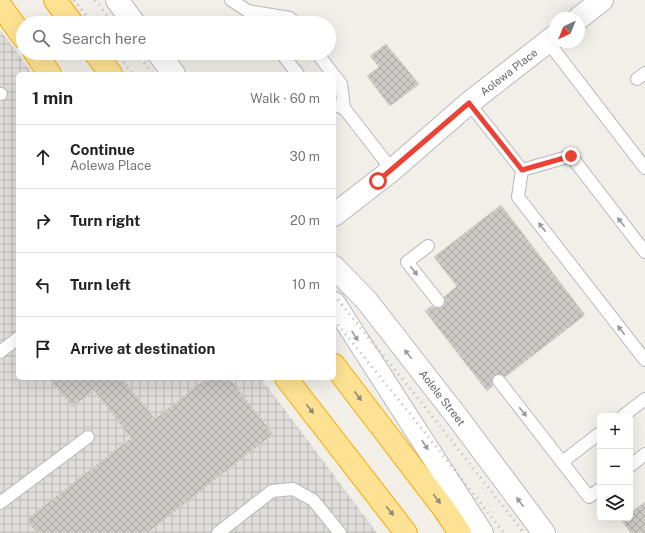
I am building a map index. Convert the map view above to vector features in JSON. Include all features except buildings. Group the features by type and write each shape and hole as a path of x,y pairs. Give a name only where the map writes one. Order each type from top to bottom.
{"highway":[{"path":"55,0 67,16"},
{"path":"0,5 16,27"},
{"path":"40,60 49,72"},
{"path":"100,60 109,72"},
{"path":"336,368 444,509 460,533"},
{"path":"288,380 406,533"}],"street":[{"path":"117,0 129,16"},
{"path":"585,13 602,0"},
{"name":"Aolewa Place","path":"336,213 392,170 469,103 549,41"},
{"path":"163,60 172,72"},
{"name":"Aolele Street","path":"336,269 367,301 458,418 544,533"},
{"path":"336,306 482,533"}],"lane":[{"path":"231,0 248,11 252,16"},
{"path":"248,11 278,16"},
{"path":"558,48 645,168"},
{"path":"287,60 296,72"},
{"path":"323,60 332,72"},
{"path":"336,77 341,84 339,106 392,170"},
{"path":"469,103 522,170 518,197 645,360"},
{"path":"522,170 571,156 645,252"},
{"path":"428,246 406,262 438,301"},
{"path":"0,352 16,340"},
{"path":"499,381 589,497 597,491"},
{"path":"627,413 645,399"},
{"path":"562,462 597,435"},
{"path":"0,503 88,437"},
{"path":"633,464 645,454"},
{"path":"218,533 272,491 293,489 314,500 340,533"}],"shaded area":[{"path":"0,30 16,51 16,60 22,60 32,72 16,72 16,380 262,380 377,533 0,533"}],"railway":[{"path":"74,0 87,16"},
{"path":"95,0 108,16"},
{"path":"122,60 131,72"},
{"path":"142,60 151,72"},
{"path":"336,297 425,407 524,533"},
{"path":"336,322 504,533"}],"route":[{"path":"378,181 469,103 522,170 571,156"}]}
